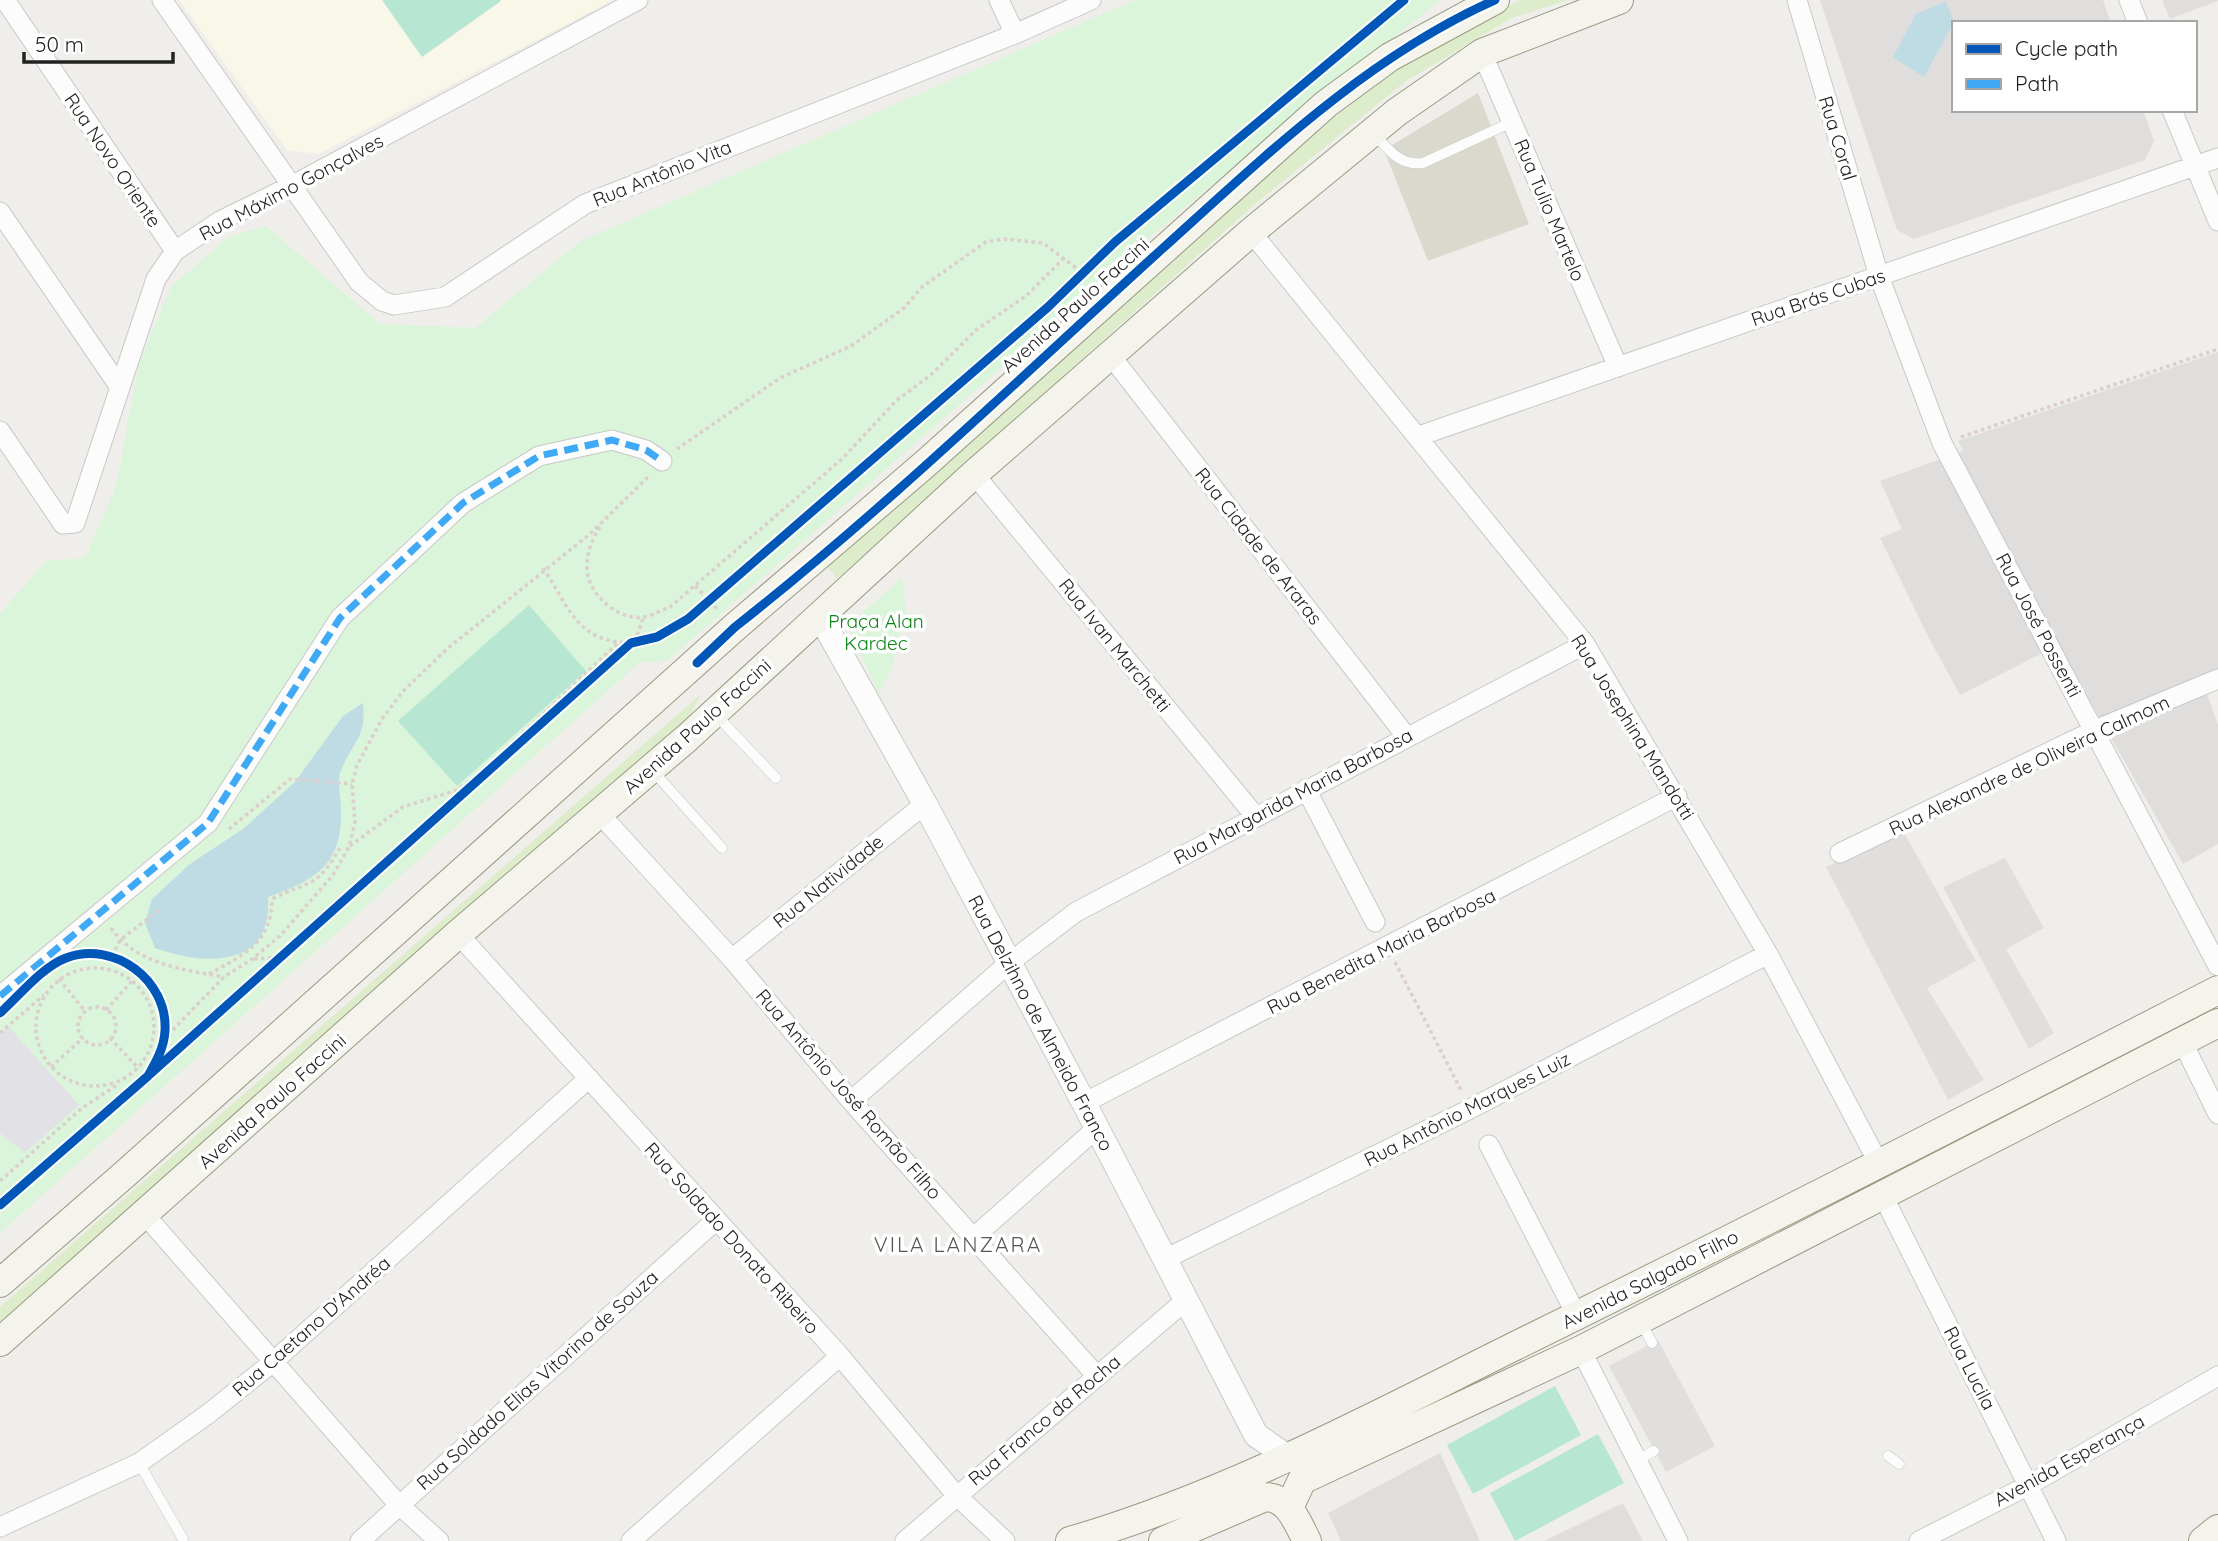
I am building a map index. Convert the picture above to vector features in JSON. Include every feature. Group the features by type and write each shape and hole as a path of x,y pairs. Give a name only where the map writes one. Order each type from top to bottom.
{"main road":[{"name":"Avenida Paulo Faccini","path":"0,1283 1326,104 1390,57 1495,0"},
{"name":"Avenida Paulo Faccini","path":"0,1342 458,934 687,738 974,474 1251,232 1372,132 1482,53 1619,0"},
{"path":"817,558 813,587 819,615"},
{"path":"687,738 691,726 717,703 720,694 720,679 711,668 697,663"},
{"name":"Avenida Salgado Filho","path":"1070,1541 1146,1519 1289,1458 1577,1316 1878,1162 1972,1118 2218,990"},
{"name":"Avenida Salgado Filho","path":"1289,1508 1302,1480 1581,1350 1646,1331 1883,1196 2218,1023"},
{"path":"1163,1541 1260,1497 1276,1498 1289,1508 1307,1541"},
{"path":"2203,1541 2218,1529"}],"street":[{"name":"Rua Novo Oriente","path":"5,0 175,251"},
{"name":"Rua Antônio Vita","path":"162,0 359,282 370,293 394,305 433,301 456,289 585,204 1015,34 1091,0"},
{"name":"Rua Máximo Gonçalves","path":"0,432 63,524 75,523 156,279 175,251 220,221 293,185 639,0"},
{"path":"999,0 1015,34"},
{"name":"Rua Coral","path":"1797,0 1879,276"},
{"path":"2129,0 2137,21"},
{"name":"Rua Tulio Martelo","path":"1482,53 1618,367"},
{"path":"2173,112 2218,221"},
{"name":"Rua Brás Cubas","path":"1419,436 2218,158"},
{"path":"0,212 119,386"},
{"name":"Rua Josephina Mandotti","path":"1251,232 1585,644 1768,954 1878,1162"},
{"name":"Rua José Possenti","path":"1879,276 1942,443 2218,966"},
{"path":"94,349 130,353"},
{"name":"Rua Cidade de Araras","path":"1111,356 1406,736"},
{"path":"0,996 208,823 340,618 463,503 539,456 612,440 646,450 662,461"},
{"name":"Rua Ivan Marchetti","path":"974,474 1256,817"},
{"name":"Rua Delzihno de Almeido Franco","path":"819,615 925,803 1084,1102 1163,1261 1256,1436 1289,1458"},
{"name":"Rua Margarida Maria Barbosa","path":"851,1101 1009,963 1076,912 1585,644"},
{"name":"Rua Alexandre de Oliveira Calmom","path":"1840,853 2095,730 2218,679"},
{"path":"1306,789 1374,922"},
{"name":"Rua Benedita Maria Barbosa","path":"1084,1102 1388,948 1677,796"},
{"name":"Rua Natividade","path":"732,959 925,803"},
{"name":"Rua Antônio José Romão Filho","path":"600,814 732,959 851,1101 1096,1375"},
{"name":"Rua Soldado Donato Ribeiro","path":"458,934 839,1356 957,1495 1005,1541"},
{"name":"Rua Antônio Marques Luiz","path":"1163,1261 1470,1109 1768,954"},
{"path":"2182,1041 2218,1114"},
{"name":"Rua Caetano D'Andréa","path":"0,1527 139,1463 208,1415 273,1362 589,1078"},
{"path":"974,1237 1097,1128"},
{"path":"1489,1145 1577,1316"},
{"name":"Rua Lucila","path":"1883,1196 2056,1541"},
{"path":"145,1215 398,1504 439,1541"},
{"name":"Rua Soldado Elias Vitorino de Souza","path":"360,1541 715,1221"},
{"name":"Rua Franco da Rocha","path":"905,1541 1185,1301"},
{"path":"1581,1350 1646,1455 1678,1541"},
{"path":"631,1541 839,1356"},
{"name":"Avenida Esperança","path":"1919,1541 2029,1485 2218,1376"},
{"path":"1244,1478 1252,1462 1256,1436"}],"lane":[{"path":"1372,132 1400,161 1410,165 1423,163 1512,121"},
{"path":"714,712 776,778"},
{"path":"651,768 722,848"},
{"path":"1888,1470 1888,1456 1899,1464"},
{"path":"139,1463 183,1539"}],"path":[{"path":"163,1040 224,977 280,936 333,874 349,847 355,822 352,784 357,765 383,719 403,691 447,649 602,522 662,461 710,424 780,378 851,346 904,308 922,287 986,242 1005,239 1043,243 1083,273"},
{"path":"602,522 590,544 587,565 593,590 621,614 643,617 670,607 738,545 842,459 896,401 932,374 976,330 1026,296 1064,258"},
{"path":"1074,281 1091,265"},
{"path":"1942,443 2218,349"},
{"path":"543,568 577,620 591,636 618,643 646,640"},
{"path":"695,586 706,604 735,627"},
{"path":"706,604 720,592"},
{"path":"451,804 633,643 643,617"},
{"path":"349,847 403,807 457,790 478,775 618,643"},
{"path":"290,779 352,784"},
{"path":"209,974 254,946 273,918 272,899 296,891 320,877 341,846"},
{"path":"112,956 120,940 162,908"},
{"path":"100,911 120,940 139,954 224,977"},
{"path":"270,966 293,945"},
{"path":"1388,948 1470,1109"},
{"path":"100,955 123,961"},
{"path":"252,959 280,957"},
{"path":"0,1033 46,994 59,979 76,970 96,967 116,971 133,980 146,995 153,1013 155,1033 149,1052 139,1069 82,1108 0,1181"},
{"path":"134,967 143,975"},
{"path":"59,979 85,1011"},
{"path":"106,1010 133,980"},
{"path":"152,984 162,1006 163,1040 154,1065"},
{"path":"46,994 37,1012 36,1031 40,1051 51,1067 66,1080 84,1086 104,1087 123,1081"},
{"path":"94,1007 106,1010 116,1025 110,1038 97,1044 83,1038 78,1024 85,1011 94,1007"},
{"path":"51,1067 83,1038"},
{"path":"110,1038 139,1069"}],"shaded area":[{"path":"179,0 613,0 319,154 287,150"},
{"path":"1820,0 2103,0 2110,21 1952,21 1952,112 2144,112 2154,141 2145,160 1914,239 1897,230"},
{"path":"2162,0 2218,0 2218,1 2170,19"},
{"path":"1478,93 1529,224 1428,261 1384,150"},
{"path":"2218,352 2218,672 2202,680 2218,725 2218,844 2183,864 2058,645 1960,695 1880,538 1902,529 1880,481 1963,451 1958,441"},
{"path":"1903,831 1976,961 1927,988 1984,1080 1948,1100 1826,867"},
{"path":"2005,858 2044,928 2006,949 2054,1033 2029,1049 1943,887"},
{"path":"8,1026 79,1105 25,1153 0,1133 0,1033"},
{"path":"1658,1340 1715,1446 1666,1472 1609,1366"},
{"path":"1440,1453 1480,1541 1341,1541 1328,1513"},
{"path":"1623,1503 1643,1541 1544,1541"}],"green space":[{"path":"382,0 500,0 501,1 422,57"},
{"path":"1135,0 1440,0 1179,212 667,661 640,662 0,1233 0,613 47,561 85,558 116,487 139,363 171,287 227,238 266,226 380,324 475,328 581,241"},
{"path":"1520,0 1568,0 1512,18 1406,81 1255,204 837,579 827,566 1241,194 1395,70"},
{"name":"Praça Alan Kardec","path":"902,578 907,617 899,634 893,666 879,694 847,626"},
{"path":"529,605 586,671 457,786 398,721"},
{"path":"701,694 682,731 0,1329 0,1307"},
{"path":"1555,1386 1581,1435 1473,1494 1447,1445"},
{"path":"1598,1434 1624,1483 1515,1541 1490,1493"}],"water":[{"path":"1946,1 1954,21 1924,77 1893,57 1916,14"},
{"path":"363,703 363,725 339,777 340,830 331,858 312,877 268,897 267,921 259,938 248,950 214,959 194,958 155,948 145,923 152,899 190,864 243,829 295,782 343,716"}],"marked path":[{"path":"0,996 208,823 340,618 463,503 539,456 612,440 646,450 662,461"}],"cycle path":[{"path":"148,1076 631,643 657,637 688,619 1048,307 1115,242 1404,0"},
{"path":"697,663 735,627 899,489 1279,144 1361,79 1403,50 1448,23 1495,0"},
{"path":"0,1013 57,962 84,954 102,955 135,969 148,981 164,1012 165,1031 157,1060 148,1076 0,1205"}],"district":[{"name":"VILA LANZARA","path":"958,1245"}]}
